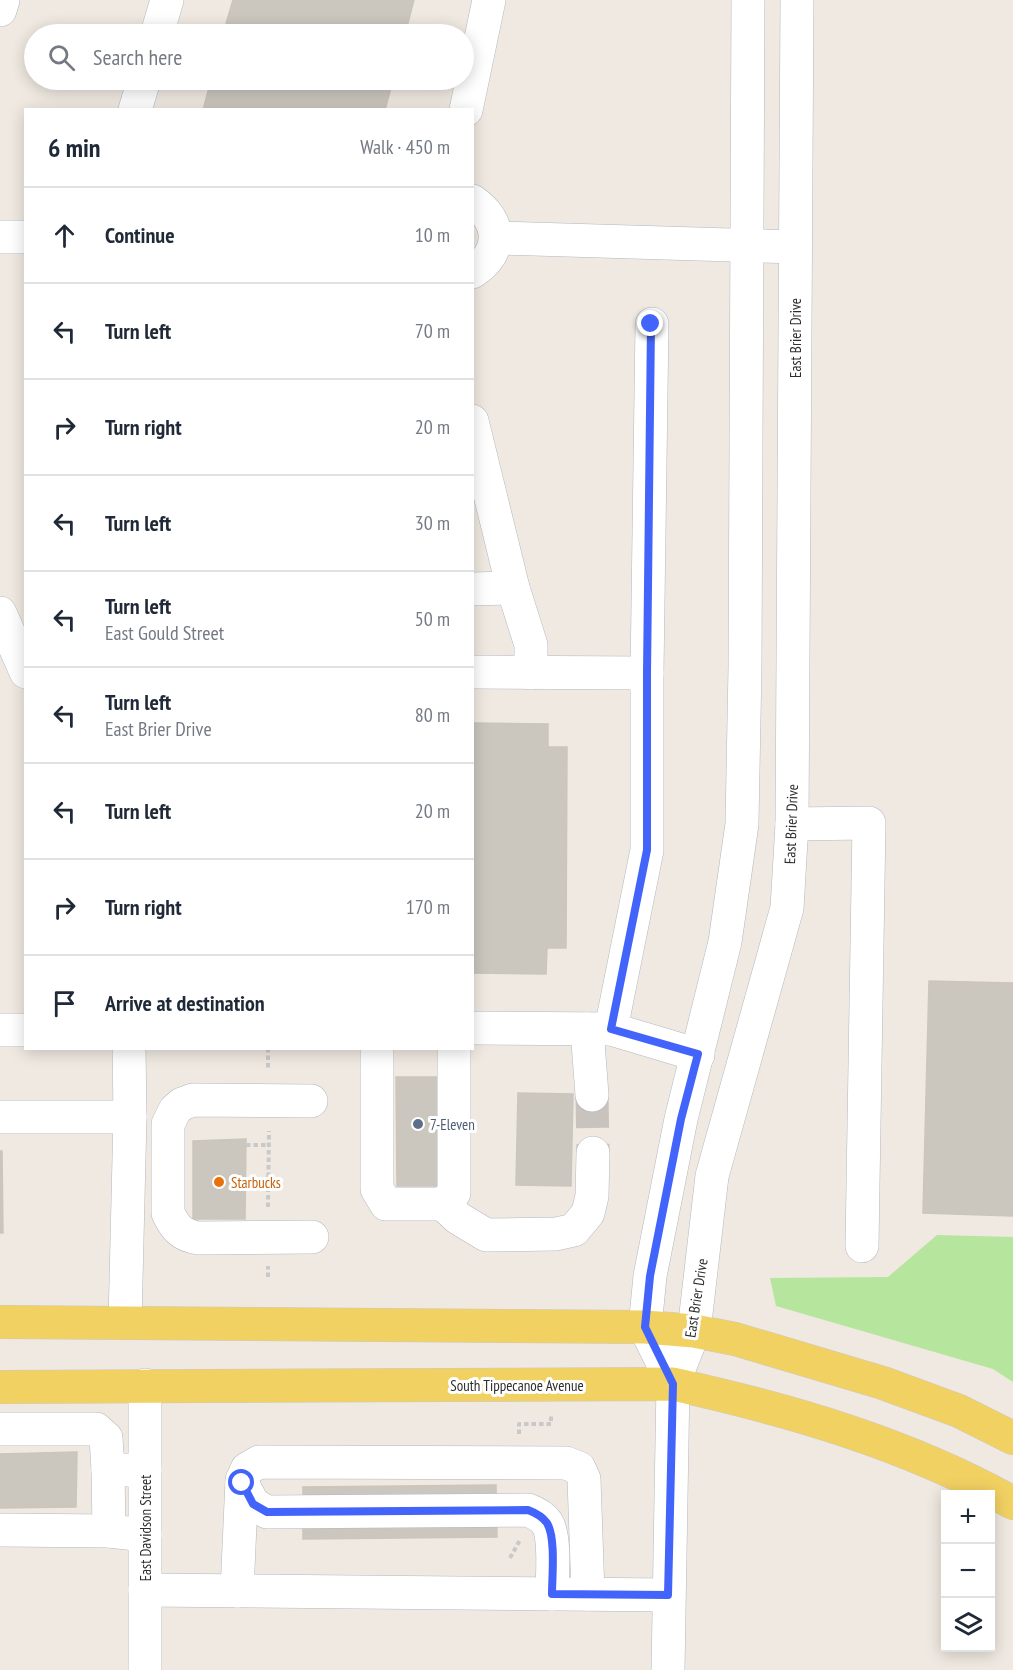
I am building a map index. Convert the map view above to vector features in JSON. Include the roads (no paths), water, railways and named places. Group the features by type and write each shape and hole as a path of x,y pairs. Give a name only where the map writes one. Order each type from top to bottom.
{"main road":[{"path":"0,1322 645,1327 694,1331 735,1339 883,1383 959,1411 1013,1438"},
{"name":"South Tippecanoe Avenue","path":"0,1387 673,1384 722,1395 805,1419 908,1453 981,1485 1013,1503"}],"street":[{"path":"0,10 3,0"},
{"path":"160,24 167,0"},
{"path":"474,72 489,0"},
{"path":"668,1670 673,1384 645,1327 650,1276 681,1119 725,942 742,824 745,667 748,0"},
{"name":"East Brier Drive","path":"673,1384 694,1331 712,1176 787,908 792,824 797,0"},
{"path":"136,108 141,90"},
{"path":"466,108 470,90"},
{"path":"474,202 485,210 493,223 496,238 493,253 484,265 474,271"},
{"path":"0,237 24,237"},
{"path":"496,238 795,247"},
{"path":"592,1095 599,1029 647,850 651,324"},
{"path":"474,430 513,588 531,645 531,673"},
{"path":"474,588 513,588"},
{"path":"1,618 23,660"},
{"path":"474,672 647,673"},
{"path":"792,824 869,823 862,1246"},
{"path":"474,1028 599,1029 698,1054"},
{"path":"0,1030 24,1030"},
{"path":"125,1322 130,1118 129,1050"},
{"path":"376,1050 377,1189 386,1204 443,1204 458,1218 486,1235 556,1234 574,1230 588,1214 592,1196 593,1153"},
{"path":"443,1204 454,1193 454,1050"},
{"path":"311,1101 192,1100 182,1104 175,1110 168,1124 168,1214 179,1231 188,1237 312,1237"},
{"path":"0,1118 130,1118"},
{"name":"East Davidson Street","path":"145,1385 145,1670"},
{"path":"0,1429 96,1429 106,1438 109,1530"},
{"path":"237,1591 242,1483 247,1469 259,1462 566,1463 579,1468 584,1479 588,1594"},
{"path":"108,1470 145,1470"},
{"path":"242,1483 253,1504 267,1512 528,1510 539,1515 548,1525 552,1540 552,1594"},
{"path":"0,1530 109,1530 145,1535"},
{"path":"145,1590 668,1595"}],"tunnel":[{"path":"592,1095 593,1153"}],"place":[{"name":"7-Eleven","path":"418,1124"},
{"name":"Starbucks","path":"219,1182"}]}
